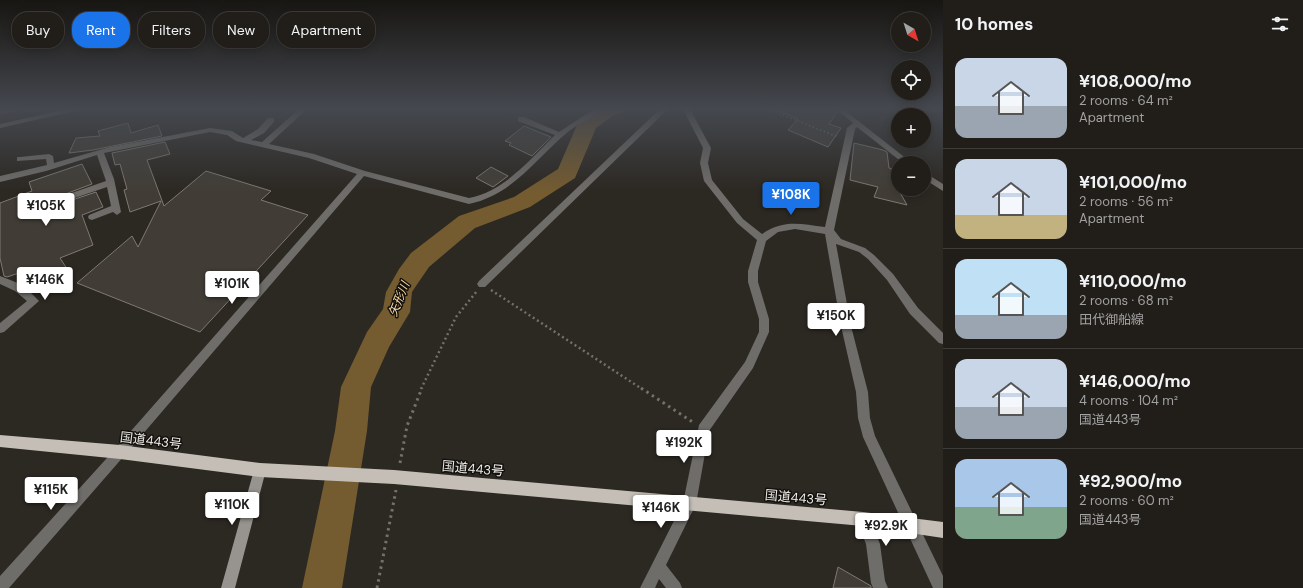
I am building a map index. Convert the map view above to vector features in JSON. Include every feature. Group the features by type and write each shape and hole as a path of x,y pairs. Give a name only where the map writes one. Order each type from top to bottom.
{"highway":[{"name":"国道443号","path":"0,441 120,452 260,470 396,477 863,519 943,530"}],"main road":[{"path":"228,588 260,470"}],"street":[{"path":"0,179 100,152 178,136"},
{"path":"237,136 245,140 311,156 362,173 469,201 488,197 526,168 559,136"},
{"path":"245,140 251,136"},
{"path":"264,144 272,136"},
{"path":"482,284 635,136"},
{"path":"702,136 707,148 704,163 708,181 740,221 762,239"},
{"path":"849,136 829,231 846,326 862,392 864,418 869,437 941,588"},
{"path":"875,136 899,156"},
{"path":"92,217 116,210 110,183 100,152"},
{"path":"20,159 49,156 51,166"},
{"path":"0,587 120,452 362,173"},
{"path":"931,180 943,188"},
{"path":"63,199 110,183"},
{"path":"647,588 689,504 703,429 749,365 764,332 764,319 753,282 753,271 762,239 776,229 794,226 829,231 838,241 862,250 871,257 890,277 914,311 943,340"},
{"path":"0,280 19,288 34,301 0,329"},
{"path":"863,519 873,544 878,583 882,588"},
{"path":"657,566 674,588"}],"path":[{"path":"839,136 848,140"},
{"path":"377,588 395,500 396,477 407,426 417,398 456,317 482,284 703,429"}],"building":[{"path":"95,136 160,136 93,150 69,153 76,138"},
{"path":"511,136 551,137 532,156 509,145 511,143 505,141"},
{"path":"803,136 835,136 828,147"},
{"path":"165,142 170,154 147,160 164,206 206,171 271,191 261,200 308,215 200,332 77,283 132,236 138,247 161,201 130,212 124,190 127,189 120,164 115,165 112,153"},
{"path":"854,143 883,150 887,152 889,168 891,168 891,196 902,196 907,205 874,197 878,187 850,180"},
{"path":"82,164 92,184 60,196 58,199 63,203 96,192 103,207 82,215 93,245 60,258 71,275 44,289 38,280 29,284 22,272 7,277 4,276 0,258 0,203 32,191 29,182"},
{"path":"491,167 508,176 493,187 476,178"},
{"path":"838,567 871,586 871,588 833,588"}],"waterway":[{"name":"矢形川","path":"322,588 351,431 356,387 377,341 396,312 399,292 408,276 420,260 467,222 522,202 567,173 582,136"}]}
